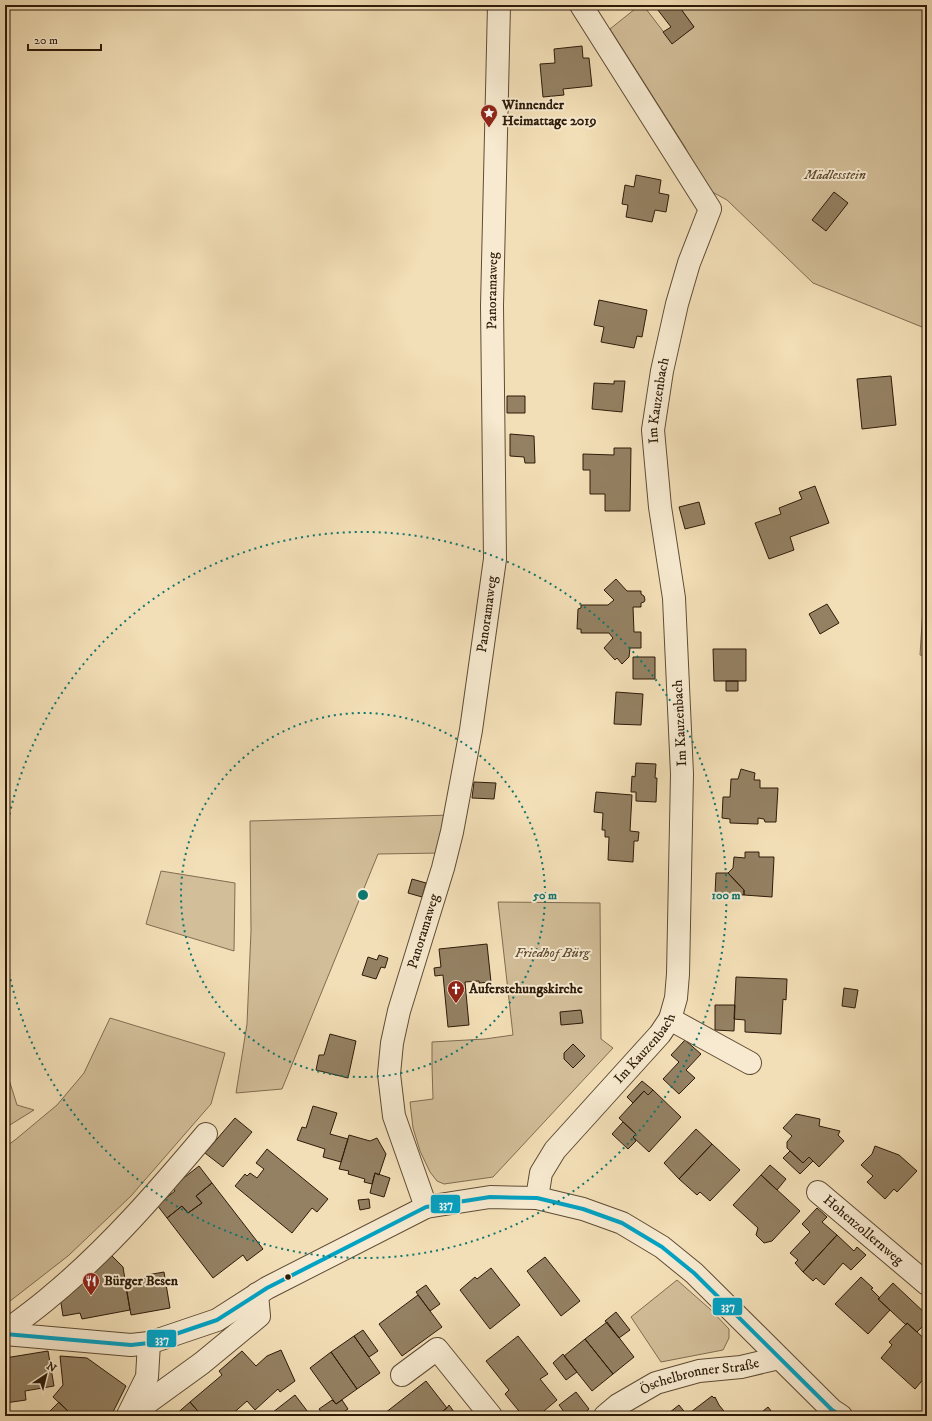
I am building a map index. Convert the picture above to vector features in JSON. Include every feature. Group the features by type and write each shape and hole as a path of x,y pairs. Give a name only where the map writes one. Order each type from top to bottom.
{"street":[{"name":"Panoramaweg","path":"426,1207 394,1116 389,1074 392,1043 399,1011 443,868 452,832 471,730 495,559 492,306 499,5"},
{"name":"Im Kauzenbach","path":"537,1198 541,1173 555,1150 660,1034 670,1019 676,998 678,974 682,774 674,598 660,507 653,430 662,371 677,304 689,263 710,209 581,5"},
{"path":"670,1019 750,1063"},
{"path":"5,1333 51,1296 105,1246 177,1168 206,1134"},
{"name":"Hohenzollernweg","path":"818,1192 927,1284"},
{"path":"5,1333 131,1345 150,1343 218,1320 257,1294 426,1207 490,1197 537,1198 584,1209 622,1224 662,1247 694,1273 832,1410 841,1416"},
{"path":"128,1416 202,1362 259,1316 257,1294"},
{"path":"128,1416 147,1377 150,1343"},
{"path":"402,1375 437,1349 491,1416"},
{"name":"Öschelbronner Straße","path":"605,1416 618,1405 656,1383 699,1371 741,1367 779,1358"}],"green space":[{"name":"Mädlesstein","path":"640,5 643,5 672,43 694,27 678,5 927,5 927,329 813,283 727,200 705,188 685,147 610,29"},
{"path":"927,547 927,656 920,655"},
{"path":"451,815 442,853 378,854 282,1089 236,1093 247,1024 251,931 250,821"},
{"path":"161,871 235,883 234,951 146,924"},
{"name":"Friedhof Bürg","path":"498,902 600,903 601,1039 613,1048 493,1177 444,1184 437,1181 430,1172 420,1151 413,1128 410,1102 433,1099 432,1042 485,1039 513,1035"},
{"path":"110,1018 225,1053 211,1104 131,1196 68,1256 5,1305 5,1147 57,1105 84,1073"},
{"path":"5,1067 17,1105 34,1110 5,1128"},
{"path":"677,1280 710,1309 729,1329 729,1338 723,1350 661,1362 631,1317"}],"building":[{"path":"654,5 678,5 694,27 672,44 663,32 671,27"},
{"path":"582,46 583,58 589,58 592,86 563,89 564,95 543,97 540,64 555,63 554,49"},
{"path":"636,175 661,180 659,193 669,195 666,212 655,210 652,222 626,217 628,205 622,204 625,185 634,187"},
{"path":"834,192 848,203 826,231 812,220"},
{"path":"599,300 647,310 642,337 637,336 634,348 601,342 604,327 594,325"},
{"path":"891,376 896,425 862,429 857,379"},
{"path":"614,381 625,381 622,412 592,409 594,383 614,384"},
{"path":"507,396 525,396 525,413 507,413"},
{"path":"510,434 534,436 535,463 525,463 524,457 510,456"},
{"path":"614,448 631,448 630,511 605,511 605,494 590,494 590,470 583,470 583,454 614,455"},
{"path":"815,486 829,523 790,537 794,550 769,559 755,523 781,514 779,508 802,499 799,492"},
{"path":"699,502 705,524 685,529 679,507"},
{"path":"616,579 627,591 641,591 641,594 644,596 645,600 641,603 641,607 633,607 634,632 641,632 641,648 630,648 629,657 622,664 617,658 615,660 604,648 613,638 609,633 581,633 581,629 577,629 578,609 581,608 581,605 608,605 614,600 604,590"},
{"path":"827,604 839,623 820,634 809,614"},
{"path":"713,649 746,649 746,681 714,681"},
{"path":"633,657 655,657 655,679 633,679"},
{"path":"726,681 738,681 738,691 726,691"},
{"path":"616,692 643,694 641,725 614,724"},
{"path":"636,763 656,764 656,802 636,801 636,792 631,792 632,776 635,777"},
{"path":"741,769 755,773 754,780 760,780 760,788 778,788 776,822 765,822 764,819 758,818 758,824 730,823 730,819 722,818 723,797 730,797 731,779 738,779"},
{"path":"474,782 496,783 494,799 472,798"},
{"path":"596,792 632,795 630,831 639,832 638,841 634,841 633,862 608,860 609,837 605,837 605,830 602,830 603,813 594,812"},
{"path":"745,852 759,852 759,857 774,857 772,897 744,895 744,890 728,873 733,868 734,857 745,858"},
{"path":"716,873 728,873 744,890 744,895 715,894"},
{"path":"412,879 426,883 422,897 408,893"},
{"name":"Auferstehungskirche","path":"487,944 491,982 465,982 469,1025 448,1027 443,975 435,976 434,968 441,967 439,949"},
{"path":"379,955 388,958 385,968 381,967 376,979 362,975 368,957 377,960"},
{"path":"736,977 787,979 786,1000 783,999 781,1034 745,1032 745,1020 734,1019"},
{"path":"844,988 858,990 855,1008 842,1006"},
{"path":"715,1005 735,1005 734,1031 715,1030"},
{"path":"581,1010 583,1023 561,1025 560,1012"},
{"path":"330,1034 356,1041 348,1078 316,1070 319,1055 324,1055"},
{"path":"685,1040 701,1054 686,1070 695,1078 679,1094 663,1079 679,1062 671,1055"},
{"path":"573,1044 585,1056 573,1068 564,1059 564,1053"},
{"path":"642,1081 653,1090 648,1095 644,1091 633,1103 627,1097"},
{"path":"653,1090 681,1117 649,1152 633,1137 636,1134 619,1118 644,1091 648,1095"},
{"path":"313,1106 337,1113 330,1134 348,1139 341,1162 323,1157 325,1149 297,1140 302,1127 306,1128"},
{"path":"796,1114 820,1119 819,1126 840,1131 838,1135 844,1141 819,1167 809,1157 803,1163 787,1148 787,1142 792,1136 783,1128"},
{"path":"235,1118 252,1132 223,1167 205,1153"},
{"path":"623,1122 636,1134 633,1137 636,1141 628,1149 612,1134"},
{"path":"696,1129 712,1144 679,1179 664,1163"},
{"path":"349,1135 370,1141 377,1138 386,1154 379,1175 375,1173 372,1184 364,1182 365,1179 348,1174 349,1171 339,1169"},
{"path":"712,1144 740,1170 710,1201 700,1192 697,1195 679,1179"},
{"path":"875,1146 899,1155 917,1171 897,1192 894,1189 885,1199 867,1182 873,1176 861,1165 872,1154"},
{"path":"267,1149 328,1199 317,1212 312,1208 292,1233 235,1186 245,1174 247,1176 250,1173 257,1178 264,1169 256,1163"},
{"path":"790,1151 803,1163 809,1157 813,1161 800,1174 783,1158"},
{"path":"770,1165 786,1179 777,1190 761,1175"},
{"path":"199,1166 212,1183 196,1196 202,1203 188,1213 182,1206 167,1218 157,1205 175,1191 172,1187"},
{"path":"375,1173 390,1178 384,1197 370,1193"},
{"path":"761,1175 800,1211 772,1241 764,1243 756,1235 758,1228 733,1205"},
{"path":"212,1183 263,1249 247,1261 243,1255 213,1278 167,1218 182,1206 188,1213 202,1203 196,1196"},
{"path":"369,1199 370,1208 360,1210 358,1200"},
{"path":"817,1208 827,1217 822,1222 837,1235 803,1272 795,1263 798,1260 790,1253 810,1232 802,1224"},
{"path":"927,1222 927,1232 922,1228"},
{"path":"837,1235 854,1251 857,1247 866,1255 851,1270 843,1263 824,1285 816,1278 813,1281 803,1272"},
{"path":"110,1254 123,1267 130,1310 82,1319 80,1313 63,1316 60,1297"},
{"path":"545,1257 580,1301 561,1316 527,1271"},
{"path":"491,1268 520,1305 490,1329 460,1290 475,1277 477,1279"},
{"path":"164,1272 170,1308 131,1315 125,1282 147,1278 147,1275"},
{"path":"861,1277 873,1288 871,1289 880,1298 878,1299 890,1310 868,1334 835,1304"},
{"path":"893,1283 927,1315 927,1322 917,1332 907,1323 906,1325 878,1299"},
{"path":"426,1285 440,1304 430,1311 416,1292"},
{"path":"418,1295 442,1327 402,1356 379,1324"},
{"path":"616,1312 630,1330 619,1338 605,1321"},
{"path":"607,1322 634,1357 613,1374 585,1339"},
{"path":"907,1323 927,1341 927,1375 915,1389 881,1358 892,1345 889,1342"},
{"path":"363,1330 378,1351 369,1357 354,1336"},
{"path":"354,1336 380,1373 357,1389 331,1352"},
{"path":"518,1336 548,1374 540,1379 557,1400 538,1416 523,1416 505,1394 509,1390 486,1361"},
{"path":"585,1339 613,1374 592,1391 564,1356"},
{"path":"281,1350 295,1381 280,1392 278,1389 255,1410 247,1401 230,1416 202,1416 190,1402 222,1375 219,1371 242,1351 256,1366 267,1356"},
{"path":"48,1351 54,1386 25,1391 26,1400 5,1403 5,1358"},
{"path":"331,1352 357,1389 336,1404 310,1368"},
{"path":"563,1354 577,1372 566,1380 553,1363"},
{"path":"60,1356 87,1358 126,1386 114,1410 109,1416 73,1416 53,1397 63,1385"},
{"path":"426,1381 447,1408 436,1416 387,1416 385,1413"},
{"path":"576,1392 589,1409 581,1416 567,1416 559,1405"},
{"path":"295,1395 311,1416 268,1416"},
{"path":"712,1396 714,1398 715,1397 719,1405 728,1416 665,1416 679,1405 687,1415"},
{"path":"332,1400 336,1404 342,1400 348,1409 338,1416 324,1416 319,1409"},
{"path":"59,1402 73,1416 56,1416 50,1411"},
{"path":"190,1402 202,1416 174,1416"},
{"path":"449,1405 457,1416 436,1416 447,1408"},
{"path":"768,1407 775,1416 757,1416"}],"transit line":[{"name":"337","path":"5,1334 131,1345 149,1343 217,1320 267,1288 426,1207 490,1197 537,1198 583,1209 622,1223 662,1247 694,1273 832,1410 841,1416"}],"place":[{"name":"Winnender Heimattage 2019","path":"489,128"},
{"name":"Auferstehungskirche","path":"456,1004"},
{"name":"Bürger Besen","path":"91,1296"}]}
